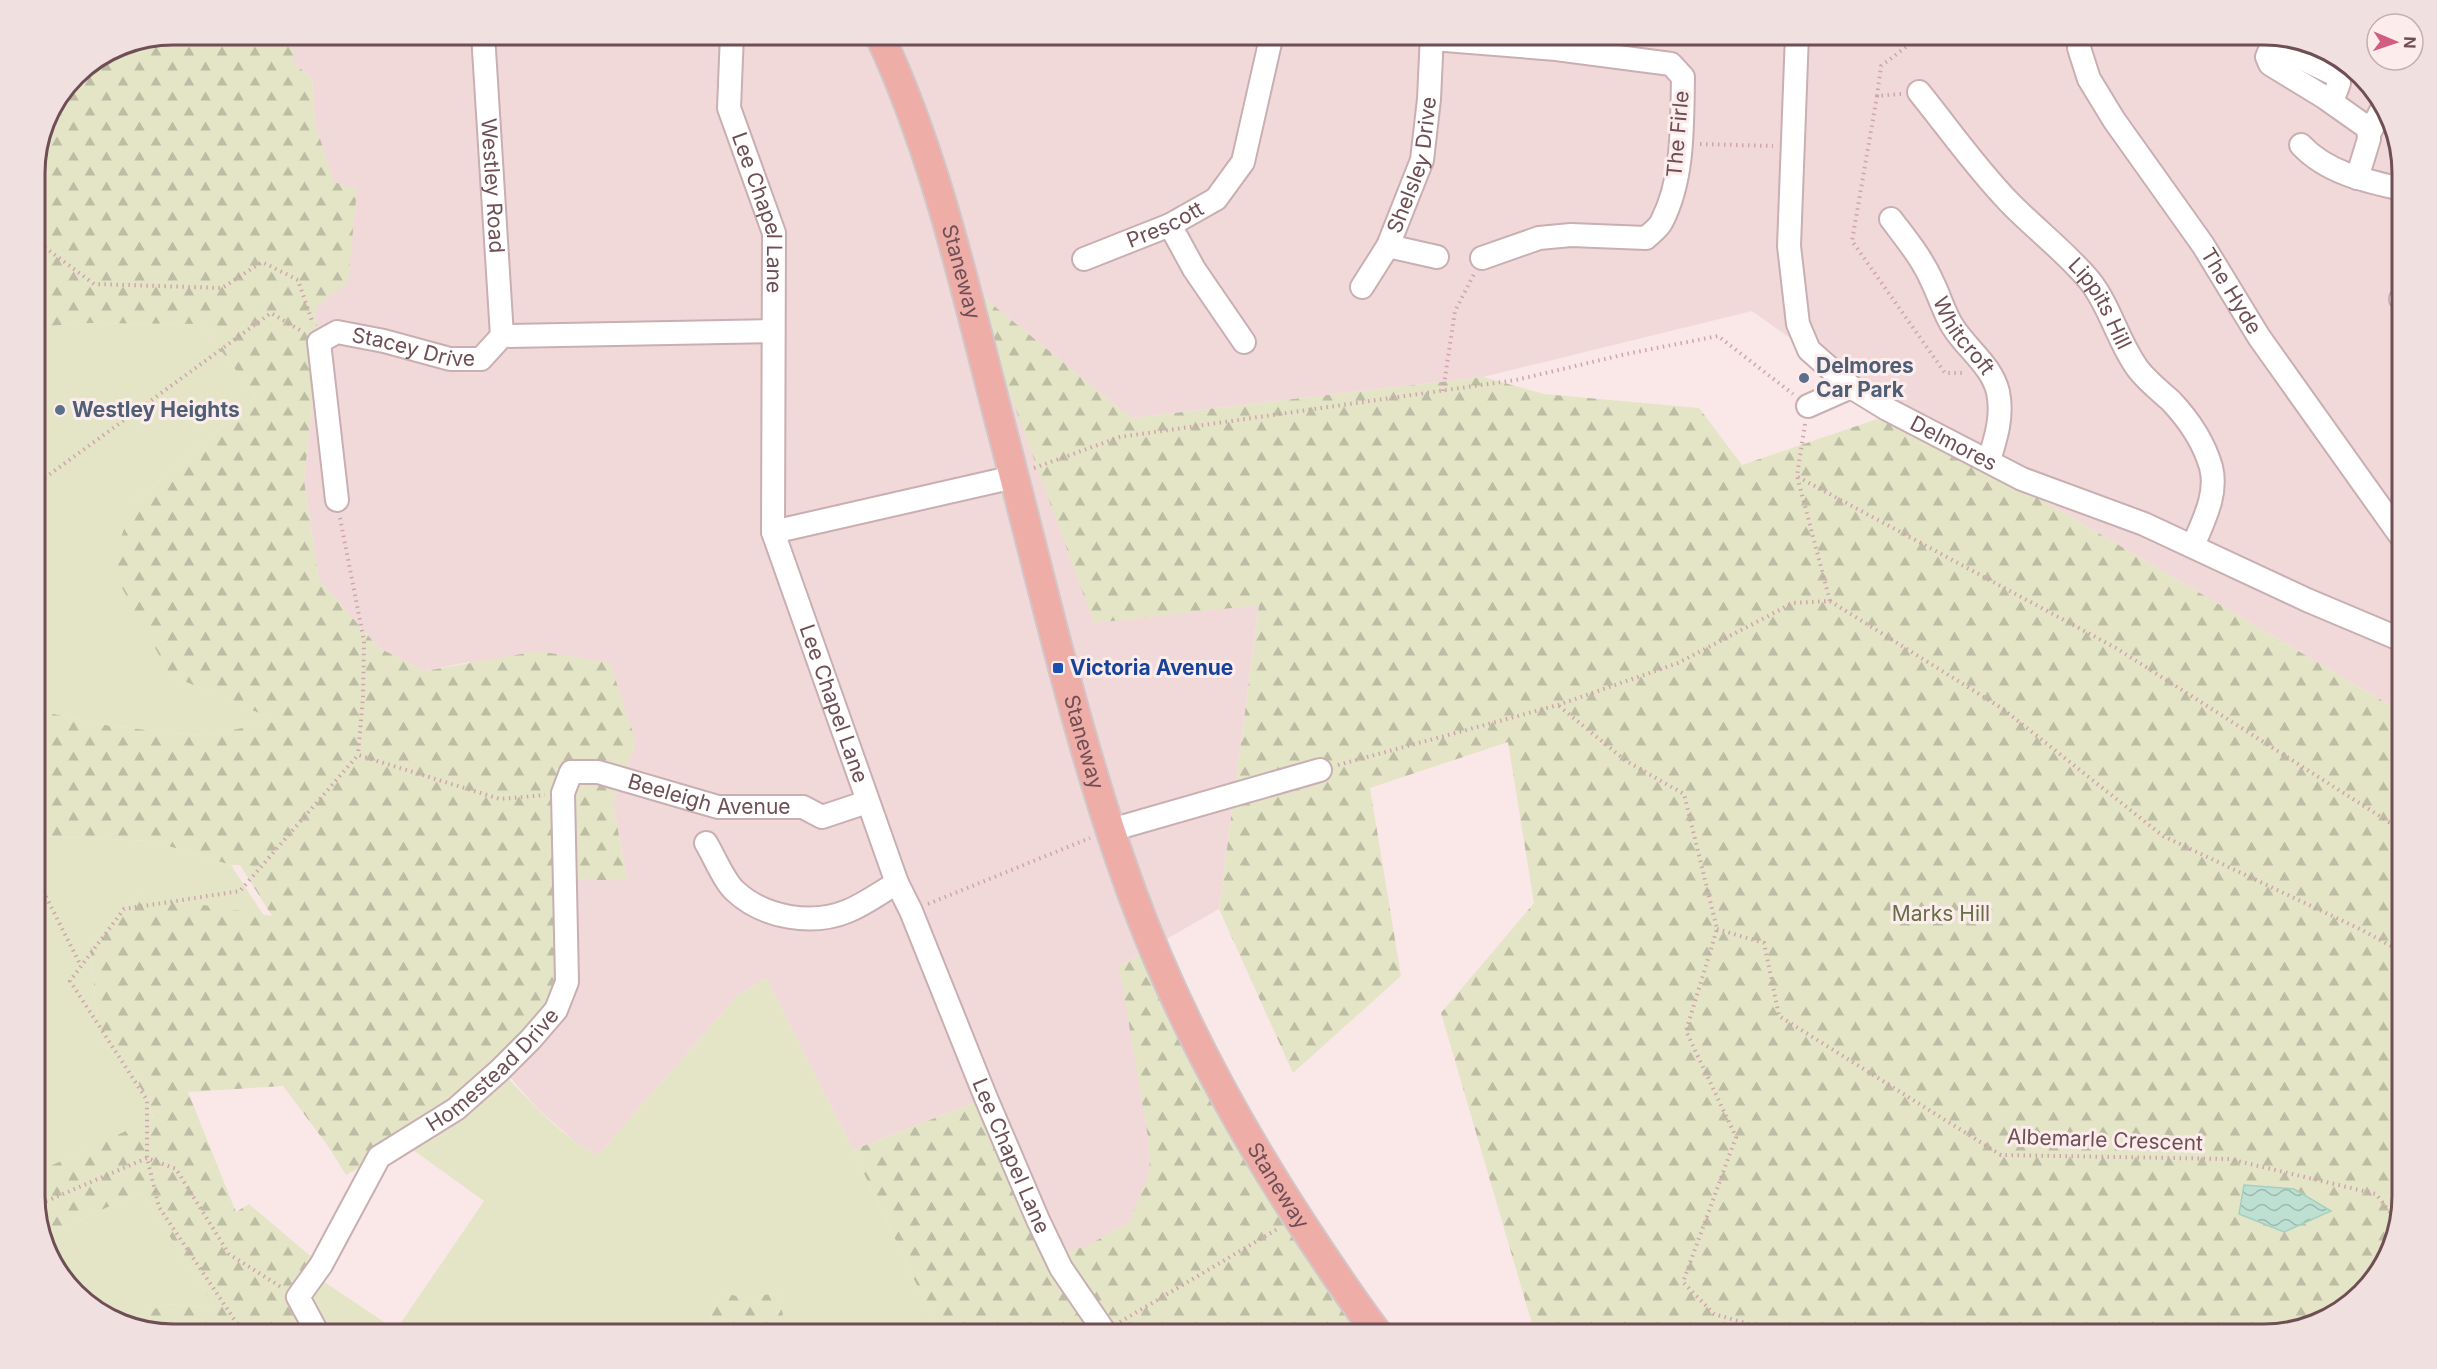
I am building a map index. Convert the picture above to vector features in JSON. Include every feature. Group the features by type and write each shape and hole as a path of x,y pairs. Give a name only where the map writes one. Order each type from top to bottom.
{"main road":[{"name":"Staneway","path":"884,45 904,92 935,183 1072,698 1111,830 1153,947 1192,1034 1249,1140 1351,1299 1370,1324"}],"street":[{"name":"Westley Road","path":"484,45 502,336"},
{"name":"Lee Chapel Lane","path":"732,45 729,108 774,233 773,532 897,883 911,911 986,1098 1061,1268 1099,1324"},
{"name":"Prescott","path":"1084,259 1170,225 1216,199 1243,162 1270,45"},
{"name":"Shelsley Drive","path":"1362,286 1388,246 1422,160 1429,99 1432,45"},
{"name":"The Firle","path":"1482,258 1539,238 1571,235 1646,238 1662,223 1674,188 1681,143 1683,77 1671,64 1522,45"},
{"name":"Delmores","path":"1797,45 1790,246 1798,324 1809,350 1851,387 1887,409 2022,479 2144,524 2307,600 2392,636"},
{"name":"The Hyde","path":"2079,45 2089,79 2114,120 2203,245 2265,346 2392,524"},
{"path":"2271,45 2267,57 2270,64 2365,124 2370,132"},
{"name":"Lippits Hill","path":"1919,92 1993,186 2091,282 2124,348 2139,370 2188,421 2211,467 2213,485 2209,507 2193,546"},
{"path":"2357,178 2370,132 2379,115"},
{"path":"2301,145 2313,158 2357,178 2392,187"},
{"name":"Whitcroft","path":"1891,219 1917,253 1932,281 1944,312 1990,373 1997,390 2000,408 1998,432 1989,460"},
{"path":"1170,225 1194,269 1244,342"},
{"path":"1388,246 1437,257"},
{"name":"Stacey Drive","path":"337,500 319,342 337,332 384,341 450,359 481,359 502,336 773,331"},
{"path":"1808,406 1851,387"},
{"path":"773,532 1014,477"},
{"path":"1111,830 1320,770"},
{"name":"Beeleigh Avenue","path":"563,793 571,772 589,772 634,782 718,807 803,807 822,817 867,802"},
{"name":"Homestead Drive","path":"298,1297 321,1265 379,1157 456,1109 500,1071 556,1010 567,982 563,793"},
{"path":"706,843 734,890 765,911 803,918 826,917 849,911 897,883"},
{"path":"298,1297 312,1324"}],"path":[{"path":"1878,96 1881,66 1909,45"},
{"path":"1681,143 1792,147"},
{"path":"45,247 94,284 222,288 262,262 298,280 319,342"},
{"path":"1443,391 1455,311 1482,258"},
{"path":"45,478 271,313 319,342"},
{"path":"1055,459 1120,437 1515,380 1626,354 1718,336 1808,406 1797,476 1830,601"},
{"path":"1797,476 2116,648 2392,822"},
{"path":"237,1324 159,1207 147,1158 147,1100 70,981 124,909 240,891 358,755 363,697 364,641 337,500"},
{"path":"1320,770 1558,705 1678,663 1793,603 1830,601 2003,709 2163,836 2362,930 2392,946"},
{"path":"1558,705 1626,761 1684,794 1717,929 1686,1031 1736,1137 1683,1282 1714,1314 1747,1324"},
{"path":"358,755 500,799 563,793"},
{"path":"911,911 1111,830"},
{"path":"45,895 81,966"},
{"name":"Albemarle Crescent","path":"1717,929 1764,943 1779,1016 2001,1155 2229,1159 2376,1194 2391,1213"},
{"path":"45,1202 147,1158 176,1169 229,1254 298,1297"},
{"path":"1120,1324 1298,1217"}],"shaded area":[{"path":"293,45 2264,45 2297,49 2328,62 2355,82 2379,116 2390,148 2392,165 2392,705 1895,413 1752,311 1483,377 1131,418 972,288 1259,604 1219,909 1119,966 1193,1226 1057,1259 986,1098 853,1150 766,978 737,996 598,1155 582,1148 536,1107 508,1075 566,880 627,880 613,803 636,742 469,662 425,671 379,648 319,580 304,480 319,342 315,308 334,183 315,123 312,79 293,62"}],"green space":[{"path":"293,45 293,62 312,79 315,123 334,182 357,189 348,282 315,308 319,342 304,480 319,580 379,648 425,671 538,651 610,663 636,742 613,803 627,880 566,880 567,982 531,1039 379,1157 346,1175 328,1146 283,1086 188,1092 236,1212 249,1204 321,1265 298,1297 313,1324 173,1324 137,1319 164,1304 216,1308 141,1192 51,1233 47,1221 45,1168 154,1118 134,1073 99,1041 90,942 137,894 272,916 240,865 231,865 152,841 45,836 45,712 110,726 202,736 278,721 170,675 110,566 134,503 256,397 201,324 76,323 45,327 45,165 49,140 55,124 62,109 82,82 116,58 148,47"},
{"name":"Marks Hill","path":"971,287 1131,418 1483,377 1544,394 1699,408 1742,465 1895,413 2392,705 2392,1196 2388,1229 2375,1260 2355,1287 2342,1298 2313,1314 2281,1323 1532,1324 1441,1013 1534,903 1508,742 1370,788 1401,976 1293,1073 1219,909 1259,605 1094,623","holes":["2244,1185 2330,1211 2284,1232 2239,1214"]},
{"path":"76,323 201,324 256,397 134,503 170,675 279,721 202,736 110,726 45,712 45,327"},
{"path":"45,836 152,841 231,865 268,922 137,894 90,942 99,1041 134,1073 154,1119 45,1168"},
{"path":"1153,947 1372,1324 935,1324 853,1150 986,1098 1039,1220 1050,1217 1068,1251 1085,1247 1129,1222 1150,1171 1148,1137 1119,966"},
{"path":"766,978 853,1150 935,1324 769,1324 783,1314 776,1293 746,1298 723,1293 712,1310 710,1324 400,1324 484,1201 402,1142 500,1070 559,1128 598,1155 737,996"},
{"path":"141,1192 216,1308 164,1304 137,1319 124,1314 95,1298 82,1287 62,1260 51,1233"},
{"path":"314,1275 387,1324 313,1324 298,1297"},
{"path":"723,1293 746,1298 776,1293 783,1314 780,1324 710,1324 712,1310"},
{"path":"643,1318 675,1324 635,1324"}],"water":[{"path":"2244,1185 2294,1189 2331,1211 2284,1232 2239,1214"}],"place":[{"name":"Delmores Car Park","path":"1804,378"},
{"name":"Westley Heights","path":"60,410"},
{"name":"Victoria Avenue","path":"1058,668"}]}
